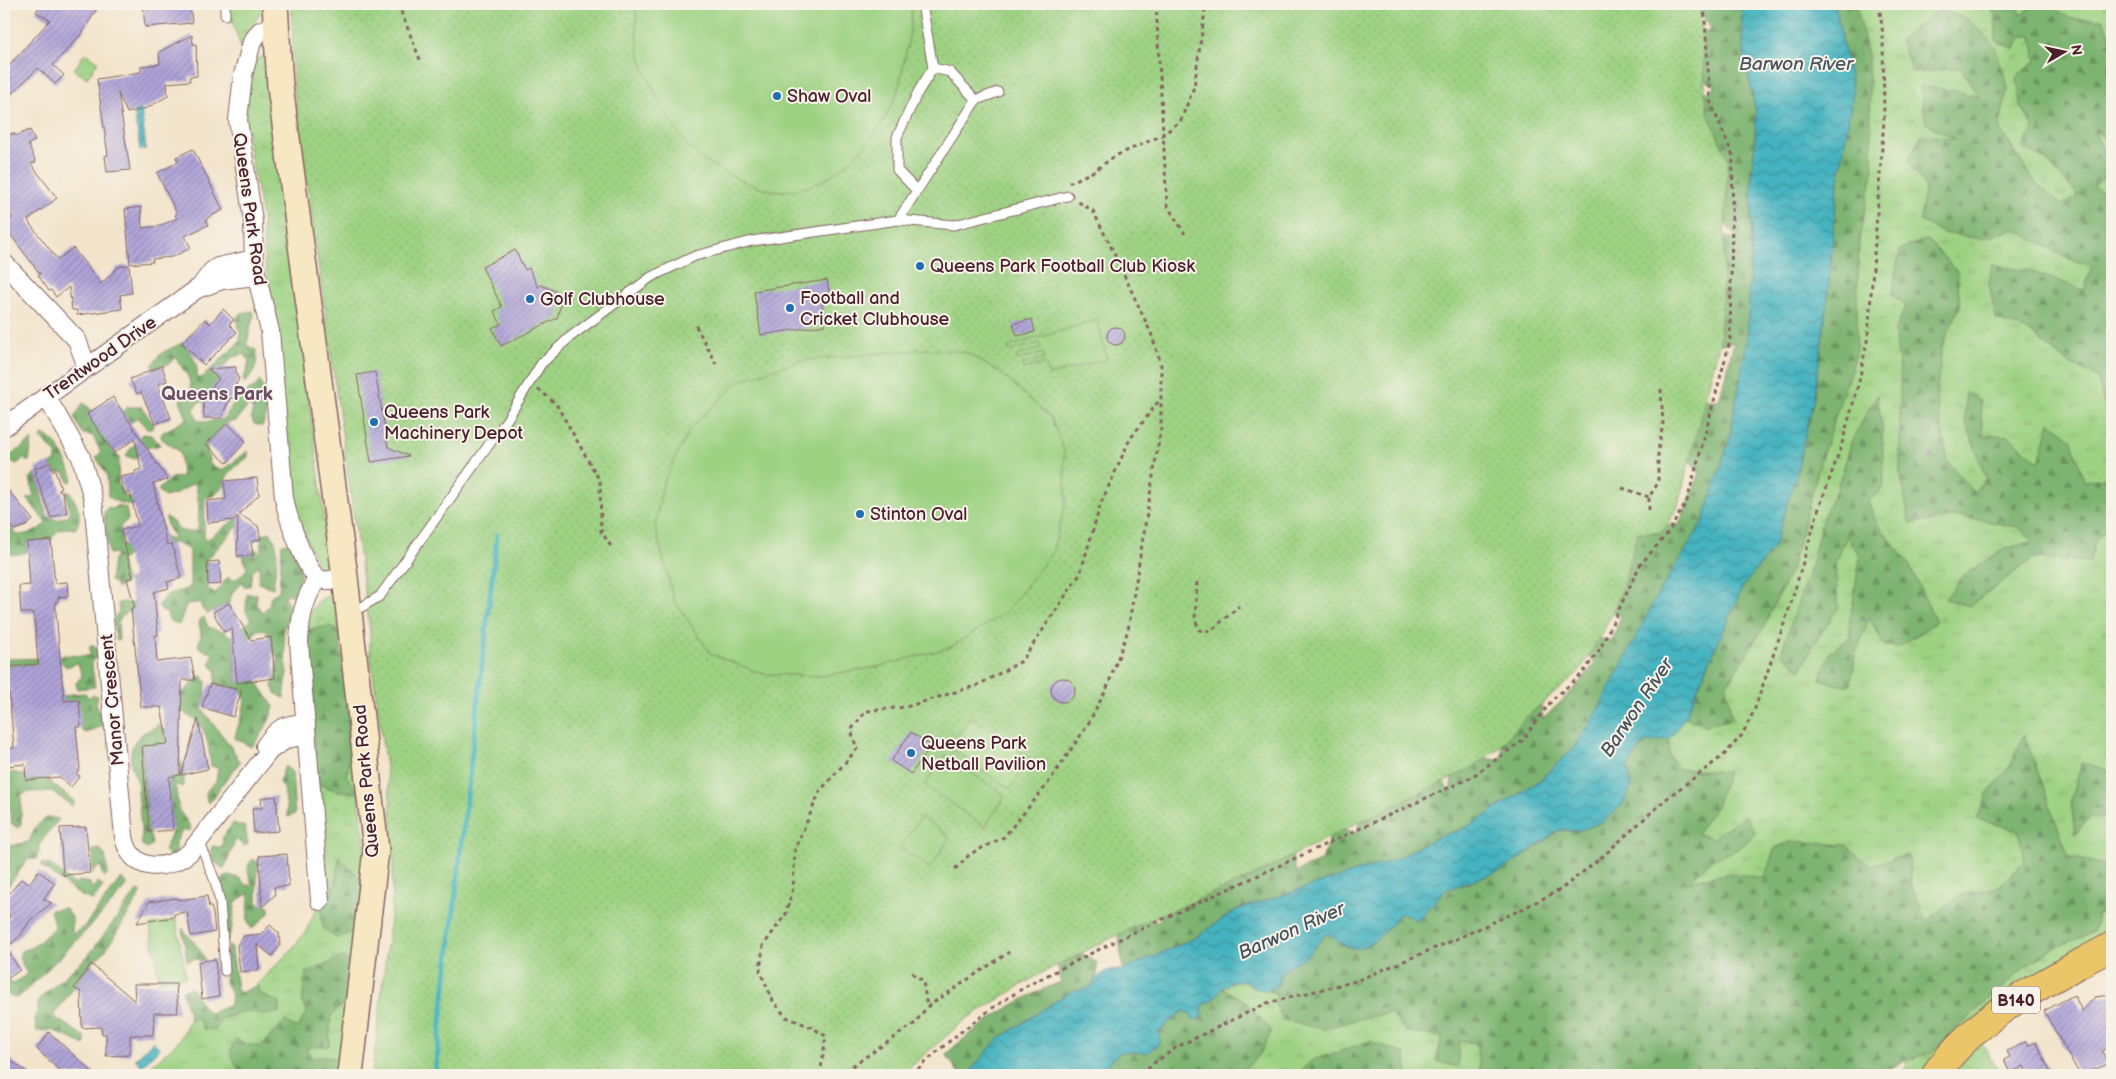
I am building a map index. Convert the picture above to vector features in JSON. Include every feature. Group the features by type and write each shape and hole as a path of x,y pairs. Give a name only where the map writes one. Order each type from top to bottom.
{"main road":[{"name":"Queens Park Road","path":"275,14 280,86 350,614 376,850 350,1075"},
{"name":"B140","path":"1936,1075 1959,1046 1987,1021 2023,995 2112,946"}],"street":[{"name":"Queens Park Road","path":"275,14 254,38 245,66 238,106 239,136 253,221 255,267 270,330 286,512 295,538 318,578"},
{"path":"4,263 77,340 87,367"},
{"name":"Trentwood Drive","path":"4,427 197,289 212,271 218,267 255,267"},
{"name":"Manor Crescent","path":"46,396 82,457 93,499 126,848 132,856 140,863 160,866 180,860 190,852 246,779 273,734 306,729"},
{"path":"320,901 300,652 300,629 306,600 318,578 324,580 345,577"}],"lane":[{"path":"225,4 225,15"},
{"path":"917,191 897,170 897,137 918,92 933,68 922,4"},
{"path":"933,68 950,72 976,100"},
{"path":"898,220 976,100 998,92"},
{"path":"350,614 380,596 506,421 541,364 570,337 651,277 695,256 752,241 898,220 954,225 1068,196"},
{"path":"199,840 215,881 218,895 224,971"}],"path":[{"path":"398,4 420,62"},
{"path":"1156,4 1167,205 1185,234"},
{"path":"1053,200 1059,188 1094,171 1115,156 1163,135 1181,120 1194,87 1206,4"},
{"path":"912,1075 958,1034 991,1009 1028,985 1135,932 1470,778 1522,741 1552,700 1582,674 1600,649 1640,565 1668,533 1687,501 1730,341 1733,156 1710,101 1704,4"},
{"path":"1142,1075 1154,1063 1177,1047 1267,1003 1356,981 1447,943 1560,890 1602,857 1666,799 1724,755 1742,735 1754,711 1791,603 1818,511 1841,447 1859,382 1868,336 1884,120 1883,35 1879,4"},
{"path":"955,869 970,854 1004,837 1046,786 1087,726 1107,688 1128,630 1161,427 1160,365 1151,333 1092,211 1068,196"},
{"path":"696,326 716,364"},
{"path":"530,383 556,404 600,481 601,531 612,548"},
{"path":"1649,510 1649,497 1658,483 1658,451 1663,424 1661,389"},
{"path":"820,1075 826,1036 786,1017 773,1001 760,971 763,946 786,914 793,888 795,849 820,791 857,749 851,730 866,711 906,707 978,685 1022,661 1080,574 1101,503 1130,439 1161,398"},
{"path":"1622,488 1649,497"},
{"path":"1197,582 1195,618 1199,630 1211,631 1239,606"},
{"path":"839,1075 914,1024 927,1007 1009,952"},
{"path":"912,973 923,981 927,1007"}],"green space":[{"path":"231,4 263,4 241,48 231,17"},
{"path":"292,4 1699,4 1702,22 1708,113 1728,160 1720,341 1677,509 1661,533 1638,532 1620,595 1604,630 1579,672 1525,718 1499,748 1470,769 1359,822 1255,875 1127,930 1038,975 966,1019 915,1063 905,1075 372,1075 392,904 393,847 390,797 370,652 370,630 293,85"},
{"name":"Shaw Oval","path":"636,4 911,4 909,36 898,90 889,110 867,144 837,171 820,182 801,188 782,191 756,186 732,176 692,151 675,127 643,66 637,37"},
{"path":"1695,4 1741,4 1744,55 1756,112 1752,173 1752,240 1747,340 1729,441 1703,522 1595,716 1575,747 1540,780 1469,826 1435,838 1396,859 1236,910 1195,938 1123,970 1118,929 1143,916 1158,922 1178,891 1290,849 1296,872 1322,860 1333,828 1357,833 1365,800 1431,763 1450,792 1454,767 1467,757 1501,760 1505,723 1539,691 1543,719 1571,692 1595,664 1582,647 1583,635 1612,641 1621,616 1603,610 1584,600 1644,524 1679,525 1700,473 1686,457 1692,400 1719,400 1734,342 1704,347 1709,235 1738,239 1716,212 1693,103 1716,86 1691,72 1694,33 1712,30"},
{"path":"1835,4 2112,4 2112,946 1936,1075 1905,1075 1907,1060 1876,1075 1105,1075 1222,988 1242,982 1254,988 1559,830 1853,92"},
{"path":"1835,4 1856,4 1868,55 1873,172 1859,239 1856,354 1821,460 1791,570 1761,632 1726,686 1732,719 1703,726 1685,717 1743,586 1774,547 1814,397 1827,305 1837,192 1837,16"},
{"path":"1986,4 2018,4 2020,15 2038,4 2048,4 2071,19 2103,19 2112,40 2112,143 2094,130 2112,172 2092,186 2112,196 2112,456 2105,407 2097,377 2071,365 2027,330 1996,319 1989,284 1992,265 2033,272 2084,290 2092,267 2065,257 2015,229 1981,239 1943,233 1920,221 1925,186 1908,161 1921,135 1955,139 1926,123 1920,86 1956,91 1979,98 1961,68 1913,73 1900,40 1939,10 1968,19 1995,46 2008,87 1999,129 2035,182 2061,205 2078,196 2046,160 2022,148 2034,128 2020,104 2017,76 2036,61 2032,36 2021,36 2015,49 1996,40 1996,16"},
{"path":"85,53 98,61 87,78 74,70"},
{"path":"265,55 331,570 321,572 296,516 286,451 279,334 265,265 262,216 243,116 253,61"},
{"path":"1927,239 1957,271 1960,307 1942,346 1936,398 1948,462 1974,492 1986,478 1965,420 1966,392 1980,400 1983,435 2008,436 2039,462 2050,422 2071,438 2084,481 2109,477 2112,461 2112,524 2094,543 2090,562 2034,558 1969,606 1945,599 1964,575 2004,549 2034,541 2018,527 1958,516 1910,524 1900,472 1900,372 1895,332 1906,305 1892,295 1900,250"},
{"path":"253,311 254,316 246,345 256,350 257,355 255,368 251,376 245,383 243,379 249,360 244,354 233,357 222,368 222,376 208,402 198,402 194,410 197,420 207,422 224,419 237,398 255,387 260,381 266,404 262,426 254,424 251,417 253,410 249,405 236,421 229,422 206,444 210,464 222,471 248,451 248,457 230,473 225,481 225,485 214,496 205,498 204,539 208,539 243,514 245,518 207,559 208,589 215,593 230,576 232,580 238,578 247,569 243,555 253,555 253,550 257,550 260,553 262,548 261,536 270,532 274,538 277,552 273,588 258,583 260,565 252,571 250,586 244,586 243,582 233,591 229,603 207,614 202,609 200,602 186,605 179,625 169,620 167,612 163,612 158,605 168,594 190,588 190,551 180,544 172,543 127,555 121,561 126,582 117,589 115,583 110,581 113,560 117,553 109,554 104,513 108,507 113,509 117,505 126,508 128,519 120,527 122,546 127,547 159,535 168,539 175,537 168,528 166,517 179,530 188,532 198,530 199,504 195,482 176,494 164,497 158,490 171,478 182,477 180,452 161,438 162,433 187,419 180,400 190,392 190,382 175,357 169,364 153,369 152,366 161,354 182,343 194,359 197,368 197,379 203,377 240,341 240,332 236,318 241,313"},
{"path":"1097,320 1107,359 1049,375 1045,363 1024,369 1023,364 1044,359 1043,353 1017,360 1016,356 1041,348 1040,343 1009,351 1008,347"},
{"name":"Stinton Oval","path":"925,349 965,352 999,372 1051,418 1064,450 1066,502 1052,553 1006,612 951,647 878,667 820,676 763,674 711,654 674,600 655,526 663,483 690,429 739,381 799,361"},
{"path":"1877,395 1882,427 1884,487 1868,502 1877,523 1907,561 1936,622 1899,647 1885,646 1869,618 1855,656 1851,685 1837,685 1820,679 1830,652 1850,638 1850,622 1860,556 1847,536 1835,563 1838,608 1814,644 1801,670 1781,653 1811,565 1823,517 1837,489 1853,438"},
{"path":"83,403 92,410 87,414 119,458 118,483 124,496 137,499 155,491 156,497 133,503 133,506 115,501 108,496 107,475 96,457 101,452 93,436 83,434 74,418"},
{"path":"128,407 142,407 154,425 151,429 146,428 138,417 128,425 119,415"},
{"path":"142,434 152,435 160,445 137,450 138,456 135,459 126,456 138,440"},
{"path":"42,435 53,441 61,452 73,478 71,482 69,482 64,472 56,473 50,464 56,461 56,453 41,439"},
{"path":"32,440 29,461 26,461 24,458 17,464 6,459"},
{"path":"35,473 47,516 57,520 70,515 66,492 70,492 78,510 78,524 75,529 61,529 51,540 27,542 27,552 13,555 4,553 4,520 17,535 33,532 46,523 27,498 34,497 30,478"},
{"path":"290,543 299,563 300,576 297,589 292,596 288,593 284,597 289,605 286,626 283,626 287,674 284,698 275,693 272,685 276,677 278,658 265,629 258,630 249,640 233,644 236,680 253,678 256,680 274,707 265,729 251,747 235,738 243,710 244,696 241,691 235,688 215,685 216,671 210,665 213,653 207,652 198,646 201,635 199,621 204,617 208,627 224,632 231,637 251,620 246,611 247,594 257,594 256,604 262,612 269,606 271,596 279,591 282,544"},
{"path":"329,595 336,606 366,852 343,1075 141,1075 179,1041 190,1019 229,1013 292,949 306,931 320,901 329,894 305,651 308,618 311,611 315,605"},
{"path":"145,601 145,607 131,608 131,612 126,612 118,622 119,640 116,640 113,619 119,612 118,603 133,604"},
{"path":"329,626 339,632 353,748 346,776 359,793 339,791 318,784 312,721 314,671 305,651 307,630"},
{"path":"90,645 94,645 98,657 93,659 92,667 95,687 77,689 76,683 82,676 78,663 66,667 61,662 7,667 7,672 4,675 4,659 59,658 64,655 90,656"},
{"path":"202,674 206,682 205,698 209,700 207,706 201,707 240,762 208,803 206,793 216,781 218,768 211,766 208,743 203,729 186,715 186,712 169,715 167,708"},
{"path":"85,693 89,698 93,695 98,696 96,704 99,713 105,717 105,725 86,733 82,731 81,727 27,705 72,694"},
{"path":"971,716 1031,759 1010,789 950,747"},
{"path":"158,724 165,730 172,751 182,762 185,774 183,787 175,784 179,809 191,830 181,831 176,843 176,855 170,857 164,851 173,830 167,752 142,747 149,832 152,844 147,849 141,844 137,779 131,762 132,750 137,739"},
{"path":"2024,734 2069,857 2107,865 2112,862 2112,913 2098,914 2092,933 2056,947 2028,965 1975,1011 1933,1052 1907,1060 1876,1075 1481,1075 1476,1043 1459,1041 1458,1067 1436,1061 1442,1037 1406,1032 1391,1013 1367,1017 1323,1029 1283,1020 1275,1004 1276,993 1268,991 1278,985 1284,969 1307,956 1326,934 1335,936 1346,947 1375,942 1399,914 1409,914 1416,921 1445,890 1472,882 1534,850 1559,830 1578,831 1631,788 1628,765 1644,743 1669,739 1669,755 1678,769 1728,772 1717,804 1697,834 1713,838 1745,815 1756,833 1740,848 1711,860 1689,881 1730,873 1764,878 1775,848 1793,841 1846,845 1869,865 1909,855 1911,884 1926,921 1959,896 1997,887 2025,862 2018,830 1977,819 1987,795 2010,766"},
{"path":"945,755 1005,796 985,827 925,785"},
{"path":"2082,763 2112,771 2112,820 2091,816 2075,834 2071,800"},
{"path":"285,766 292,772 295,814 288,817 284,788 279,782"},
{"path":"13,772 26,776 26,780 45,778 75,802 72,806 52,791 28,792 21,796 21,824 18,828 12,824 7,796 4,793 4,787 6,787 5,776"},
{"path":"48,817 59,819 41,842 37,859 28,859 6,889 4,897 4,847 29,842 36,826"},
{"path":"921,817 950,837 930,868 900,848"},
{"path":"233,823 245,827 248,844 244,846 236,839 224,869 213,861 210,852 213,846 222,848 223,837"},
{"path":"99,848 105,855 108,874 105,877 102,874 101,865 93,873 92,850"},
{"path":"339,857 366,883 361,925 353,932 337,938 323,928 321,910 335,884"},
{"path":"253,859 259,863 257,868 257,903 269,907 269,913 252,929 248,922 249,893 236,901 231,932 227,941 219,881 229,875 241,879 246,885 252,885 248,868"},
{"path":"42,863 51,865 74,884 80,881 90,883 92,889 98,882 103,886 93,900 81,896 42,867"},
{"path":"121,878 128,884 61,956 18,998 4,994 4,976 13,984 27,974 19,958 21,951 36,944 55,928 50,910 65,908 72,917 72,934 83,928"},
{"path":"137,891 142,892 105,951 91,964 53,1016 85,1037 85,1045 52,1030 37,1031 35,1015 38,1012 38,1000 88,956"},
{"path":"176,920 186,977 159,981 150,925"},
{"path":"182,928 199,949 205,961 195,959 187,961"},
{"path":"228,945 232,948 237,991 241,993 257,985 260,995 279,1002 280,1012 268,1015 246,1011 221,1019 216,1029 204,1030 198,1018 190,1019 182,990 191,988 204,1008 210,1013 229,1006 232,995 225,982"},
{"path":"1076,950 1097,963 1097,976 1090,988 1071,991 997,1040 967,1075 960,1075 946,1054 972,1032 1000,1013 1045,988 1061,982 1056,957"},
{"path":"343,957 352,963 348,1001 331,1015 329,1046 306,1048 311,1058 326,1056 344,1062 343,1075 310,1075 307,1073 300,1075 241,1075 230,1051 236,1039 246,1044 260,1047 285,1021 297,1028 307,1012 302,1001 306,973"},
{"path":"1222,988 1245,1001 1272,1031 1259,1056 1237,1075 1105,1075 1111,1060 1123,1050 1135,1052 1178,1015 1184,1011 1191,1014 1202,1008"},
{"path":"1974,1032 2001,1075 1936,1075"},
{"path":"1370,1041 1405,1054 1408,1075 1295,1075 1313,1060"}],"water":[{"name":"Barwon River","path":"1741,4 1835,4 1853,92 1837,192 1827,305 1814,397 1797,472 1774,547 1743,586 1685,717 1670,739 1644,743 1628,765 1631,788 1622,806 1603,822 1578,831 1559,830 1503,870 1445,890 1416,922 1409,915 1399,914 1383,933 1361,948 1346,946 1326,934 1307,956 1284,969 1278,985 1268,991 1254,988 1247,982 1235,981 1222,988 1211,1002 1206,1002 1202,1008 1202,1018 1193,1020 1191,1014 1184,1011 1160,1031 1159,1044 1146,1053 1123,1051 1111,1060 1105,1075 967,1075 997,1040 1071,991 1090,988 1096,979 1104,973 1117,969 1123,970 1195,938 1236,910 1396,859 1435,838 1469,826 1540,780 1575,747 1595,716 1659,592 1703,522 1729,441 1747,340 1752,240 1752,173 1756,112 1744,55"},
{"path":"140,101 146,149 140,150 134,102"},
{"path":"153,1041 160,1048 142,1066 135,1059"}],"building":[{"path":"41,4 100,4 82,33 53,65 64,75 55,84 38,68 4,101 4,71 50,20 36,12"},
{"path":"190,4 192,23 145,27 143,5"},
{"path":"192,35 193,44 196,44 197,76 189,77 190,81 167,83 168,96 147,108 127,113 118,93 130,170 107,172 105,156 108,155 97,79 141,72 141,66 160,64 159,52"},
{"path":"30,130 35,141 28,144 36,162 31,164 57,198 28,220 30,224 58,260 73,248 101,284 118,267 129,265 132,293 120,295 122,309 77,315 77,310 72,310 69,287 56,297 51,290 49,291 38,275 40,274 4,226 12,218 4,208 4,137 14,133 15,136"},
{"path":"193,149 223,210 206,220 208,225 185,236 191,248 172,257 152,259 153,262 130,264 125,209 141,207 142,228 159,226 177,218 175,215 177,214 157,173 178,162 176,157"},
{"name":"Golf Clubhouse","path":"515,250 525,270 529,268 538,287 541,285 558,292 562,300 557,318 501,346 492,328 501,324 494,311 502,307 482,267"},
{"name":"Football and Cricket Clubhouse","path":"827,280 831,302 822,303 825,325 761,335 754,291"},
{"path":"223,309 234,320 229,324 237,332 204,365 182,343 205,319 210,324"},
{"path":"1032,319 1035,332 1017,336 1013,324"},
{"path":"1116,327 1122,330 1125,336 1122,342 1116,345 1110,342 1107,336 1110,330"},
{"path":"162,366 167,381 158,384 171,418 155,424 141,392 137,394 130,379"},
{"path":"236,367 236,374 239,379 236,384 237,398 230,398 221,418 204,418 203,398 219,379 208,369"},
{"name":"Queens Park Machinery Depot","path":"375,372 388,447 409,456 371,462 357,375"},
{"path":"113,397 168,480 153,483 167,545 172,544 181,578 167,582 169,588 154,592 158,635 155,635 157,662 191,658 195,680 182,680 180,775 169,777 173,830 149,832 142,746 168,744 161,707 141,707 131,608 135,608 127,579 133,578 121,530 138,526 130,492 124,494 120,477 135,474 135,471 141,469 135,439 114,453 87,414"},
{"path":"227,423 246,441 227,463 206,444"},
{"path":"50,463 61,489 58,491 62,491 67,512 51,518 35,473 37,472 35,468"},
{"path":"257,478 259,495 239,514 258,526 261,539 251,542 253,555 237,556 238,516 233,520 208,523 207,501 226,499 224,481"},
{"path":"4,485 33,520 26,526 14,530 4,518"},
{"path":"51,540 55,583 67,582 68,596 58,597 58,602 55,602 64,701 79,700 81,727 76,727 80,769 76,774 80,776 71,787 60,777 26,780 25,764 6,766 5,749 14,748 7,667 38,664 34,613 21,613 19,586 30,585 27,542"},
{"path":"219,561 221,584 208,585 207,562"},
{"path":"229,603 251,640 271,637 275,678 237,683 232,628 224,632 213,612"},
{"path":"1063,678 1071,682 1075,690 1071,698 1063,702 1055,698 1051,690 1055,682"},
{"path":"210,684 242,690 233,717 202,707"},
{"path":"198,719 208,769 181,775"},
{"name":"Queens Park Netball Pavilion","path":"911,732 931,746 911,774 891,761"},
{"path":"276,796 279,831 254,833 252,808 262,808 261,798"},
{"path":"86,827 90,873 63,875 60,828"},
{"path":"287,854 289,886 274,887 275,895 262,907 259,856"},
{"path":"38,871 55,883 43,899 52,903 30,920 21,935 6,948 20,970 4,981 4,920 10,918 5,899 21,879 29,884"},
{"path":"207,896 209,907 211,907 213,913 215,932 191,936 187,912 174,914 174,917 137,923 149,902"},
{"path":"270,925 279,933 280,946 272,956 257,944 259,970 240,972 237,945 244,936 261,934"},
{"path":"215,959 219,996 202,999 198,962"},
{"path":"91,964 135,1001 134,984 176,984 178,1013 154,1013 153,1035 130,1035 130,1055 106,1056 106,1034 102,1034 101,1027 82,1028 81,992 74,988"},
{"path":"2074,995 2082,1011 2095,997 2112,995 2112,1046 2102,1051 2108,1064 2082,1075 2080,1075 2044,1011"},
{"path":"49,1032 96,1075 64,1075 37,1049"},
{"path":"2026,1042 2028,1046 2036,1042 2052,1075 2028,1075 2024,1066 2010,1073 2004,1060 2010,1057 2007,1051"},
{"path":"4,1055 31,1075 4,1075"}],"waterway":[{"path":"435,1075 497,535"}],"place":[{"name":"Shaw Oval","path":"777,96"},
{"name":"Queens Park Football Club Kiosk","path":"920,266"},
{"name":"Golf Clubhouse","path":"530,299"},
{"name":"Football and Cricket Clubhouse","path":"790,308"},
{"name":"Queens Park Machinery Depot","path":"374,422"},
{"name":"Stinton Oval","path":"860,514"},
{"name":"Queens Park Netball Pavilion","path":"911,753"}],"district":[{"name":"Queens Park","path":"217,393"}]}
